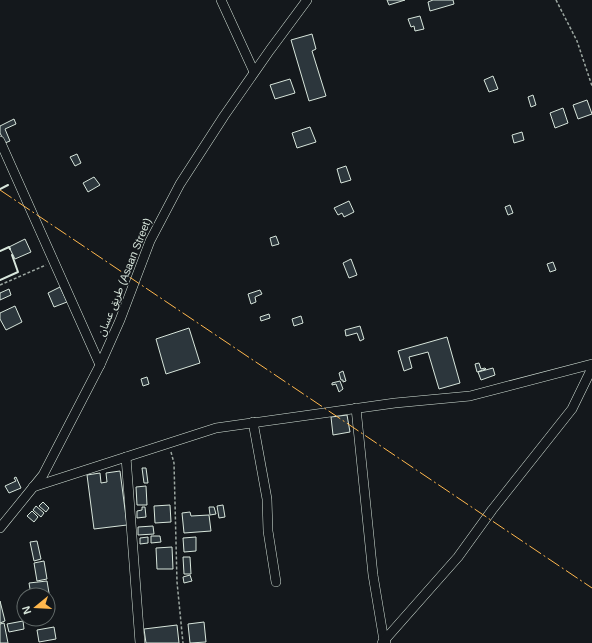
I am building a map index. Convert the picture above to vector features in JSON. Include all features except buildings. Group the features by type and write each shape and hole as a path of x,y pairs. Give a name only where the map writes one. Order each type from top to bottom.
{"street":[{"path":"221,0 254,72"},
{"name":"طريق عسان (Asaan Street)","path":"0,528 43,475 100,365 120,320 150,241 166,209 194,161 254,72 307,0"},
{"path":"0,141 100,365"},
{"path":"33,487 216,428 356,408 470,396 592,364"},
{"path":"384,642 458,557 492,510 572,410 592,368"},
{"path":"356,408 372,575 384,642"},
{"path":"253,422 267,499 268,531 276,582"},
{"path":"126,457 140,643"}],"path":[{"path":"556,0 577,40 592,86"},
{"path":"0,285 53,262"},
{"path":"168,443 174,463 177,582 183,643"}],"wall":[{"path":"0,189 8,185"},
{"path":"0,251 9,247 10,249"},
{"path":"0,280 18,272 12,255"}],"power":[{"path":"0,190 592,588"}]}
